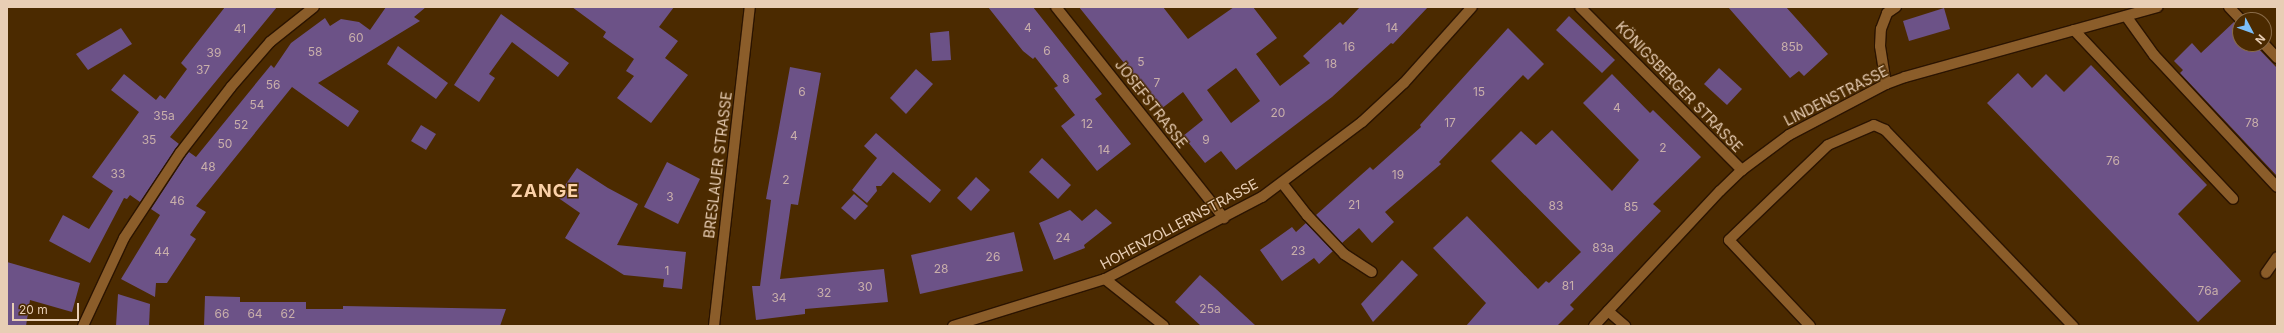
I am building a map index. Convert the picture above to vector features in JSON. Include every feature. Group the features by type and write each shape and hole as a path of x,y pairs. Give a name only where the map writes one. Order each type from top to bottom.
{"street":[{"path":"83,326 124,238 180,153 231,87 270,42 314,7"},
{"name":"BRESLAUER STRASSE","path":"714,326 750,7"},
{"name":"JOSEFSTRASSE","path":"1056,7 1224,218"},
{"name":"HOHENZOLLERNSTRASSE","path":"953,326 1106,279 1262,197 1328,150 1404,83 1472,7"},
{"name":"KÖNIGSBERGER STRASSE","path":"1580,7 1742,170"},
{"path":"1886,84 1880,46 1881,29 1887,13 1896,7"},
{"name":"LINDENSTRASSE","path":"1594,326 1742,170 1789,135 1886,84 2157,7"},
{"path":"2126,16 2154,55 2277,187"},
{"path":"2074,30 2233,199"},
{"path":"1810,326 1729,240 1828,145 1874,125 1886,130 2073,326"},
{"path":"1282,183 1307,215 1344,254 1372,272"},
{"path":"2266,273 2277,257"},
{"path":"1106,279 1164,326"},
{"path":"1608,311 1625,326"}],"building":[{"path":"225,7 277,7 170,137 179,144 140,202 130,195 127,199 124,198 90,263 49,241 63,215 89,229 113,191 92,177 139,112 111,90 124,74 156,100 160,95 165,99 187,69 181,63"},
{"path":"386,7 426,7 414,17 420,21 318,83 359,111 348,127 292,87 196,206 206,212 190,235 196,239 167,283 156,283 155,297 121,279 160,215 151,209 185,157 189,152 196,157 271,65 274,68 291,43 325,18 330,26 341,19 359,22 370,30"},
{"path":"572,7 674,7 659,27 678,41 665,58 688,75 651,123 617,98 634,76 626,71 634,59 603,37 606,32"},
{"path":"988,7 1033,7 1102,94 1095,99 1131,144 1097,171 1061,126 1075,115 1054,88 1058,86 1035,57 1033,59 1023,51"},
{"path":"1079,7 1163,7 1188,39 1234,7 1253,7 1277,38 1256,54 1280,86 1310,63 1303,56 1340,22 1343,25 1360,7 1428,7 1393,44 1391,43 1332,97 1236,170 1221,151 1205,163 1183,136 1203,120 1183,92 1161,109","holes":["1236,68 1260,101 1231,123 1207,90"]},
{"path":"1728,7 1786,7 1828,54 1804,76 1799,71 1790,78"},
{"path":"1944,8 1950,29 1909,41 1903,21"},
{"path":"501,14 569,63 558,77 512,42 489,74 495,78 479,102 454,85"},
{"path":"1569,16 1615,60 1602,73 1556,30"},
{"path":"2232,24 2232,52 2262,52 2277,68 2277,176 2180,73 2183,70 2174,61 2192,43 2201,53"},
{"path":"121,28 132,44 88,70 76,54"},
{"path":"1508,28 1544,64 1528,80 1523,75 1439,162 1441,164 1385,212 1394,222 1372,243 1359,228 1342,243 1316,215 1370,167 1373,170 1421,127 1420,125"},
{"path":"949,31 951,60 932,61 930,33"},
{"path":"398,46 448,83 436,99 387,64"},
{"path":"2091,65 2207,185 2178,214 2241,281 2198,322 1987,103 2018,73 2032,88 2046,74 2064,92"},
{"path":"790,67 821,73 798,205 791,204 780,279 884,269 888,302 805,309 805,314 756,320 752,286 760,286 771,200 766,199"},
{"path":"1719,68 1742,89 1727,105 1704,84"},
{"path":"916,69 933,84 906,114 890,98"},
{"path":"1612,74 1650,113 1653,110 1701,157 1653,204 1661,211 1570,305 1574,309 1557,326 1466,326 1486,303 1433,248 1467,216 1538,289 1546,281 1549,283 1581,252 1491,161 1521,131 1536,145 1552,130 1612,191 1639,160 1583,103"},
{"path":"421,125 436,134 426,150 411,141"},
{"path":"876,133 941,190 930,203 893,172 881,186 876,186 877,191 867,203 852,190 877,158 864,146"},
{"path":"1042,158 1071,185 1058,199 1029,172"},
{"path":"667,162 700,179 678,224 644,207"},
{"path":"577,168 608,188 638,204 617,245 686,252 682,289 663,287 664,279 624,275 565,238 580,213 557,197"},
{"path":"976,177 990,190 971,211 957,198"},
{"path":"854,194 868,206 855,220 841,208"},
{"path":"1096,209 1112,223 1084,245 1085,248 1054,260 1039,223 1070,210 1082,221"},
{"path":"1306,223 1333,251 1319,264 1314,258 1282,281 1260,250 1292,227 1296,232"},
{"path":"1014,232 1023,271 920,294 911,255"},
{"path":"1402,260 1418,275 1373,322 1361,304"},
{"path":"7,262 80,283 72,312 30,300 26,326 7,326"},
{"path":"1200,275 1256,326 1201,326 1175,302"},
{"path":"118,294 150,304 149,326 116,326"},
{"path":"205,296 240,297 240,302 306,302 306,309 343,309 343,306 506,309 500,326 204,326"}],"district":[{"name":"ZANGE","path":"545,191"}]}
